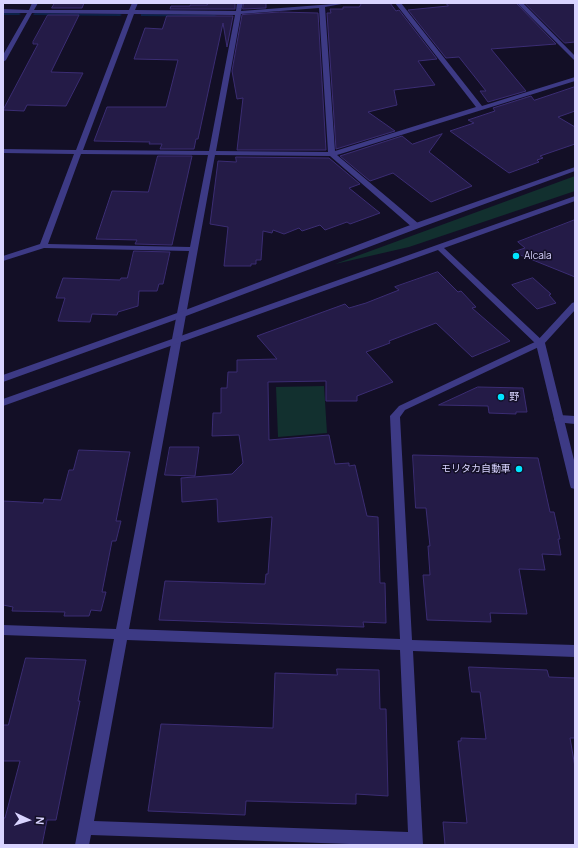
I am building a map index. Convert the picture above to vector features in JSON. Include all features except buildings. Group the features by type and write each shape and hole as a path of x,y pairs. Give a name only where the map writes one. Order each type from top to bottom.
{"street":[{"path":"3,60 35,3"},
{"path":"43,246 80,152 135,3"},
{"path":"82,845 123,634 210,153 240,3"},
{"path":"3,11 238,13 344,3"},
{"path":"398,3 480,108"},
{"path":"520,3 575,59"},
{"path":"322,6 332,154 416,226"},
{"path":"3,151 332,154 575,79"},
{"path":"3,379 182,314 416,226 575,169"},
{"path":"3,403 177,339 440,248 575,198"},
{"path":"3,259 43,246 193,249"},
{"path":"440,248 540,343 560,419 575,485"},
{"path":"86,828 415,842 395,416 402,408 540,343 575,305"},
{"path":"560,419 575,420"},
{"path":"3,630 575,651"}],"green space":[{"path":"575,176 575,191 409,247 335,264"},
{"path":"324,386 327,433 278,437 276,387"}],"waterway":[{"path":"3,14 19,14"},
{"path":"35,14 120,15"},
{"path":"142,15 215,16"}],"place":[{"name":"Alcala","path":"516,256"},
{"name":"野","path":"501,397"},
{"name":"モリタカ自動車","path":"519,469"}]}
